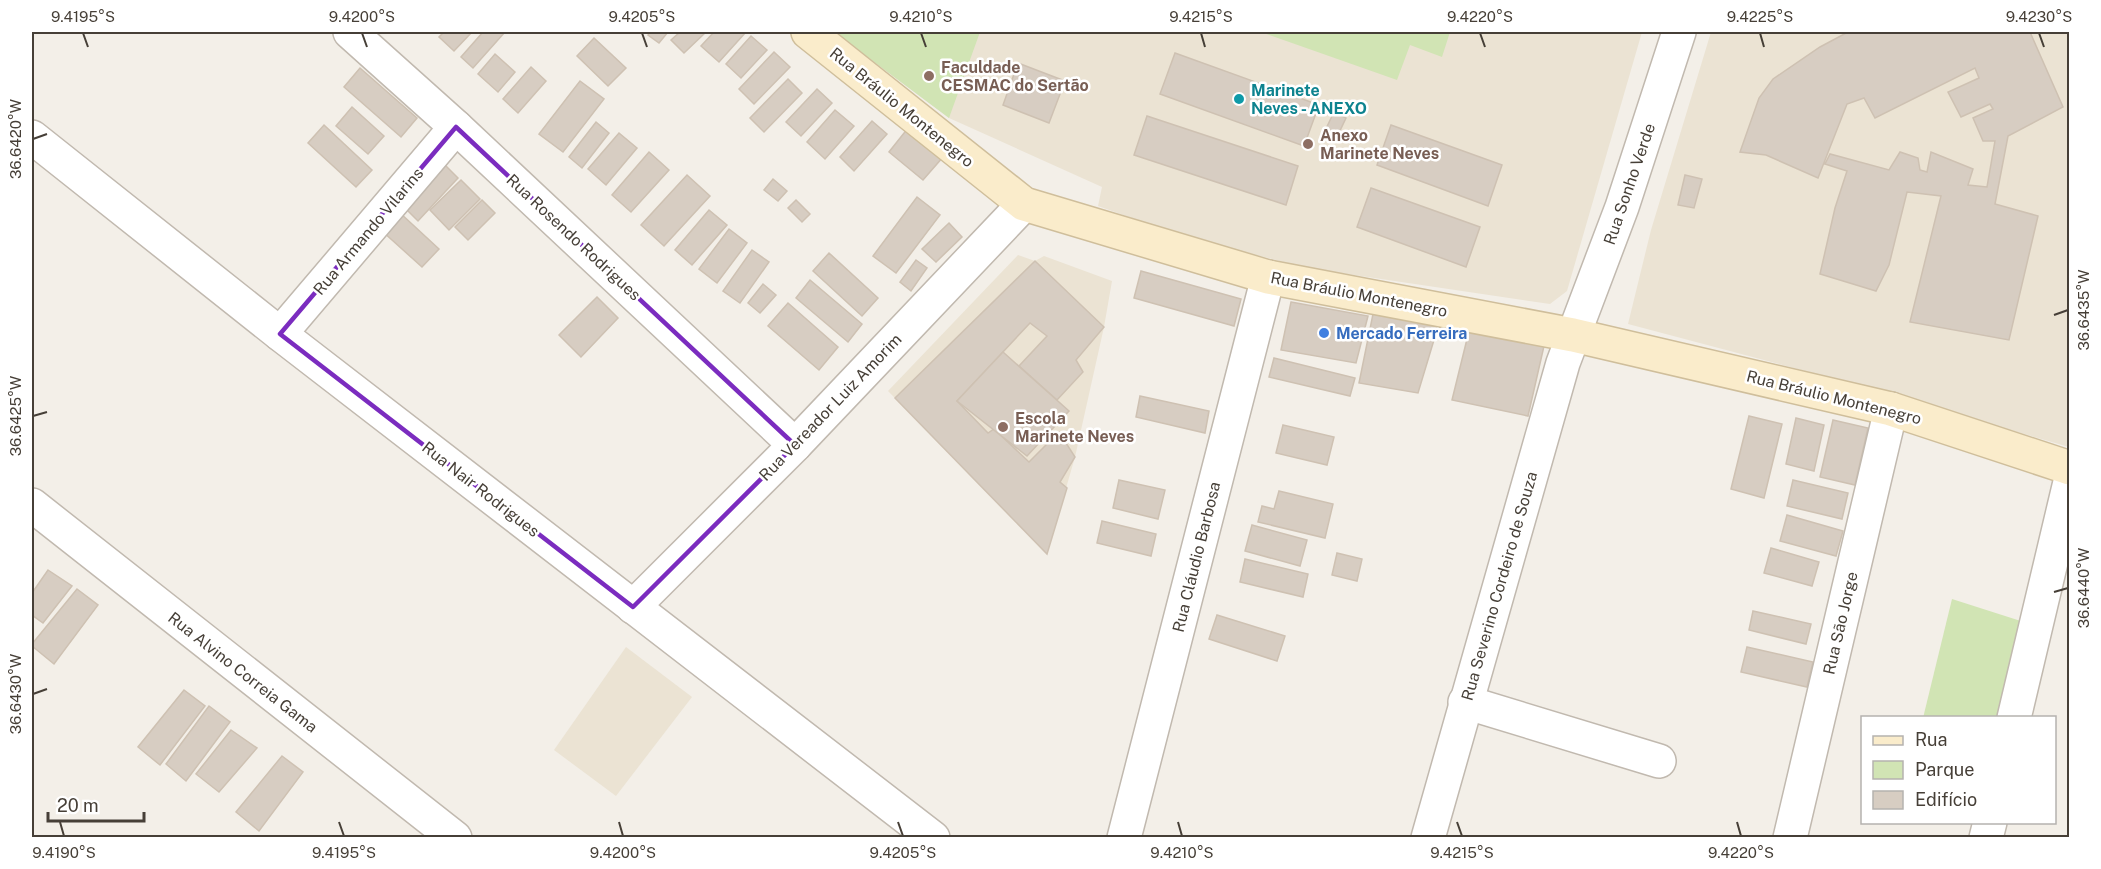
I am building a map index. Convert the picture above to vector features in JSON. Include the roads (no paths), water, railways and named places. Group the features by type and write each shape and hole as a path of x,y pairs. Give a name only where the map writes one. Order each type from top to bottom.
{"street":[{"name":"Rua Rosendo Rodrigues","path":"350,32 456,127 795,445"},
{"name":"Rua Bráulio Montenegro","path":"808,32 1024,204 1268,277 1573,335 1891,409 2070,468"},
{"name":"Rua Sonho Verde","path":"1573,335 1623,207 1679,32"},
{"name":"Rua Armando Vilarins","path":"280,334 456,127"},
{"name":"Rua Nair Rodrigues","path":"32,137 280,334 933,837"},
{"name":"Rua Vereador Luiz Amorim","path":"633,607 795,445 1024,204"},
{"name":"Rua Cláudio Barbosa","path":"1124,837 1268,277"},
{"name":"Rua Severino Cordeiro de Souza","path":"1428,837 1465,702 1573,335"},
{"name":"Rua São Jorge","path":"1790,837 1891,409"},
{"path":"2014,716 2070,482"},
{"name":"Rua Alvino Correia Gama","path":"32,505 455,837"},
{"path":"1465,702 1659,761"}],"place":[{"name":"Faculdade CESMAC do Sertão","path":"929,76"},
{"name":"Marinete Neves - ANEXO","path":"1239,99"},
{"name":"Anexo Marinete Neves","path":"1308,144"},
{"name":"Mercado Ferreira","path":"1324,333"},
{"name":"Escola Marinete Neves","path":"1003,427"}]}
